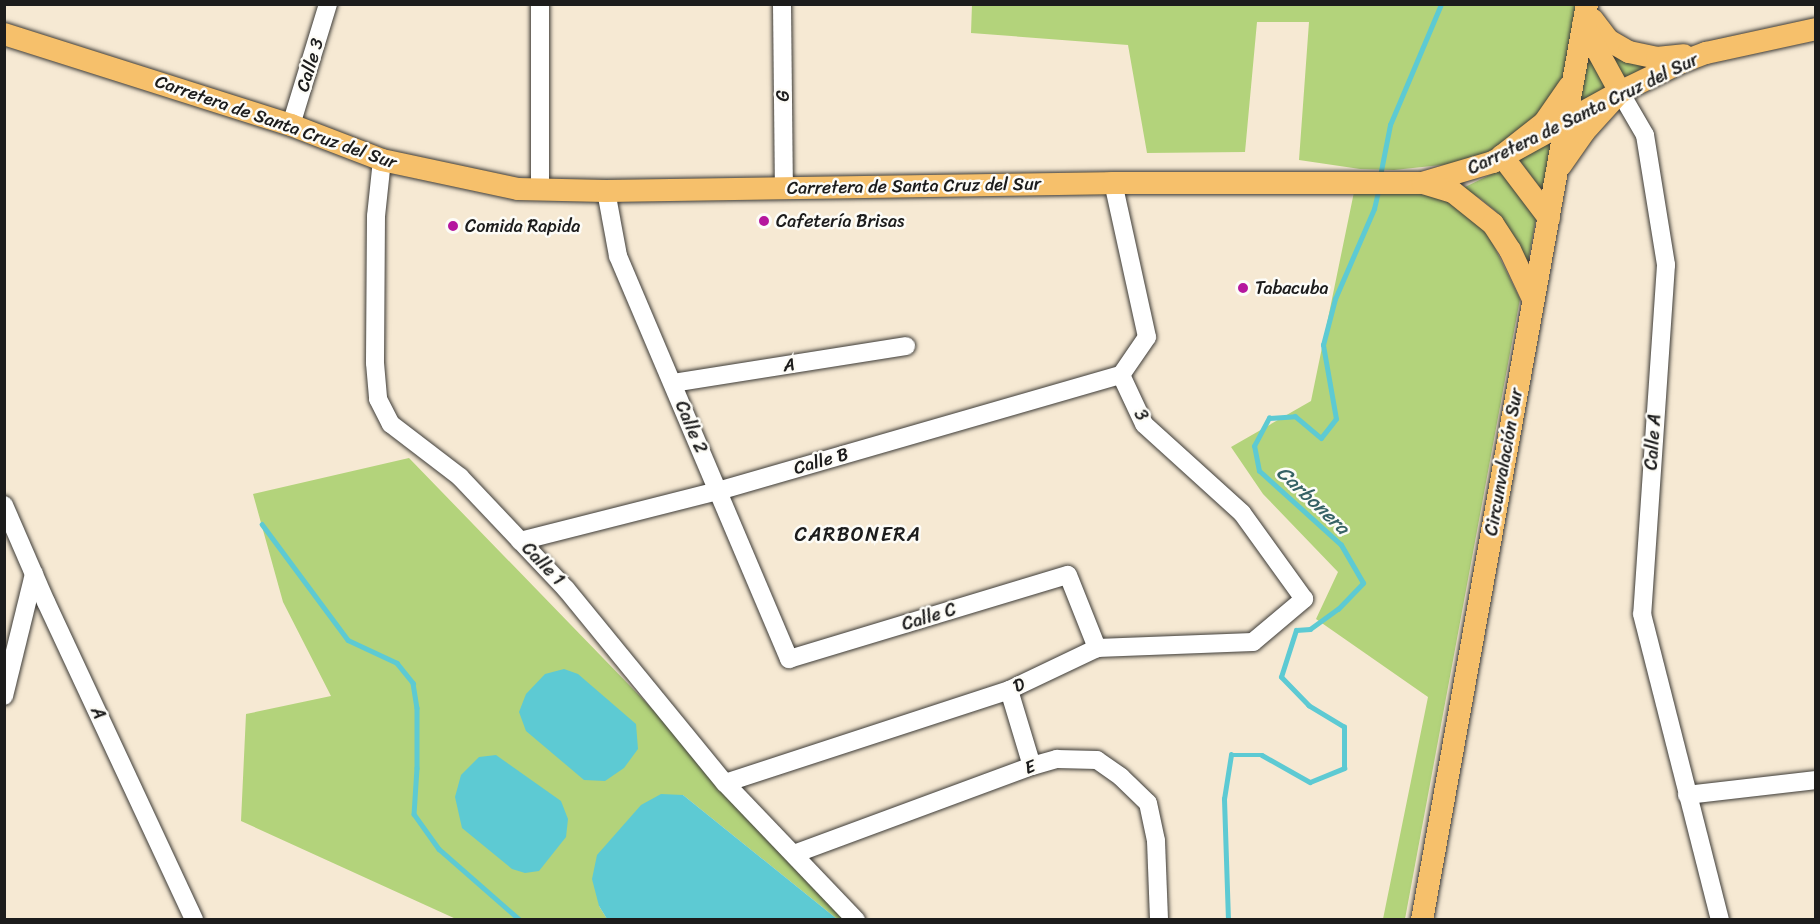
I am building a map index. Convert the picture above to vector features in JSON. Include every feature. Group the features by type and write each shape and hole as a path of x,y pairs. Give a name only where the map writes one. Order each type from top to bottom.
{"main road":[{"path":"1585,12 1608,40 1629,52 1657,58 1706,53"},
{"path":"1558,169 1583,133 1620,92 1585,12"},
{"name":"Circunvalación Sur","path":"1422,920 1585,12"},
{"name":"Carretera de Santa Cruz del Sur","path":"4,34 291,125 382,160 518,189 606,191 1113,183 1422,183 1471,170 1502,156 1566,124 1620,92 1706,53 1815,29"},
{"path":"1549,218 1502,156 1544,123 1572,80"},
{"path":"1422,183 1453,192 1493,224 1510,250 1533,299"}],"street":[{"name":"Calle 3","path":"291,125 328,4"},
{"path":"540,4 540,190"},
{"name":"G","path":"782,4 784,188"},
{"name":"Calle A","path":"1620,92 1645,135 1666,265 1641,614 1720,920"},
{"name":"Calle 1","path":"382,160 376,216 375,363 378,399 391,424 460,477 566,589 725,783 856,920"},
{"path":"1113,183 1147,338 1121,375"},
{"name":"Calle 2","path":"606,191 618,256 789,658"},
{"name":"A","path":"673,383 906,346"},
{"name":"Calle B","path":"520,541 718,491 1121,375"},
{"name":"3","path":"1121,375 1144,424 1242,513 1304,599"},
{"name":"A","path":"4,505 8,524 34,574 194,920"},
{"path":"4,696 34,574"},
{"name":"Calle C","path":"789,658 1068,575 1097,648"},
{"name":"D","path":"725,783 1009,690 1097,648 1252,642 1304,599"},
{"path":"1009,690 1032,766"},
{"name":"E","path":"794,854 1032,766 1057,759 1097,760 1121,777 1148,803 1156,841 1159,920"},
{"path":"1687,795 1815,780"}],"green space":[{"path":"972,4 1577,5 1564,80 1532,122 1497,149 1460,163 1394,170 1360,169 1299,160 1309,22 1257,22 1245,152 1147,153 1128,45 971,33"},
{"path":"1602,43 1651,63 1629,76 1620,76"},
{"path":"1588,52 1608,88 1578,107"},
{"path":"1554,139 1545,194 1519,160"},
{"path":"1504,168 1537,213 1528,262 1498,213 1463,188"},
{"path":"1394,190 1432,196 1464,208 1487,232 1520,299 1405,919 1383,919 1428,697 1316,619 1338,572 1263,494 1231,447 1311,401 1354,192"},
{"path":"409,458 856,919 837,919 683,795 599,906 607,919 456,919 241,821 246,714 331,696 283,602 253,494"}],"water":[{"path":"564,669 578,674 636,724 638,749 624,768 605,781 584,780 526,731 519,712 526,694 545,674"},
{"path":"496,755 561,801 568,819 566,837 539,871 525,873 512,869 462,828 455,797 461,775 479,757"},
{"path":"661,794 683,795 837,919 607,919 599,906 592,879 597,855 641,805"}],"waterway":[{"name":"Carbonera","path":"1380,176 1390,125 1441,4"},
{"name":"Carbonera","path":"1228,920 1224,799 1231,755 1262,755 1310,782 1344,768 1344,727 1309,706 1281,677 1296,630 1310,629 1338,609 1363,583 1341,545 1259,471 1254,446 1269,418 1295,416 1321,438 1336,419 1323,345 1335,299 1374,209 1378,191"},
{"path":"262,524 348,640 397,663 413,683 417,708 414,814 439,849 520,920"}],"place":[{"name":"Cafetería Brisas","path":"764,221"},
{"name":"Comida Rapida","path":"453,226"},
{"name":"Tabacuba","path":"1243,288"}],"district":[{"name":"CARBONERA","path":"858,534"}]}
